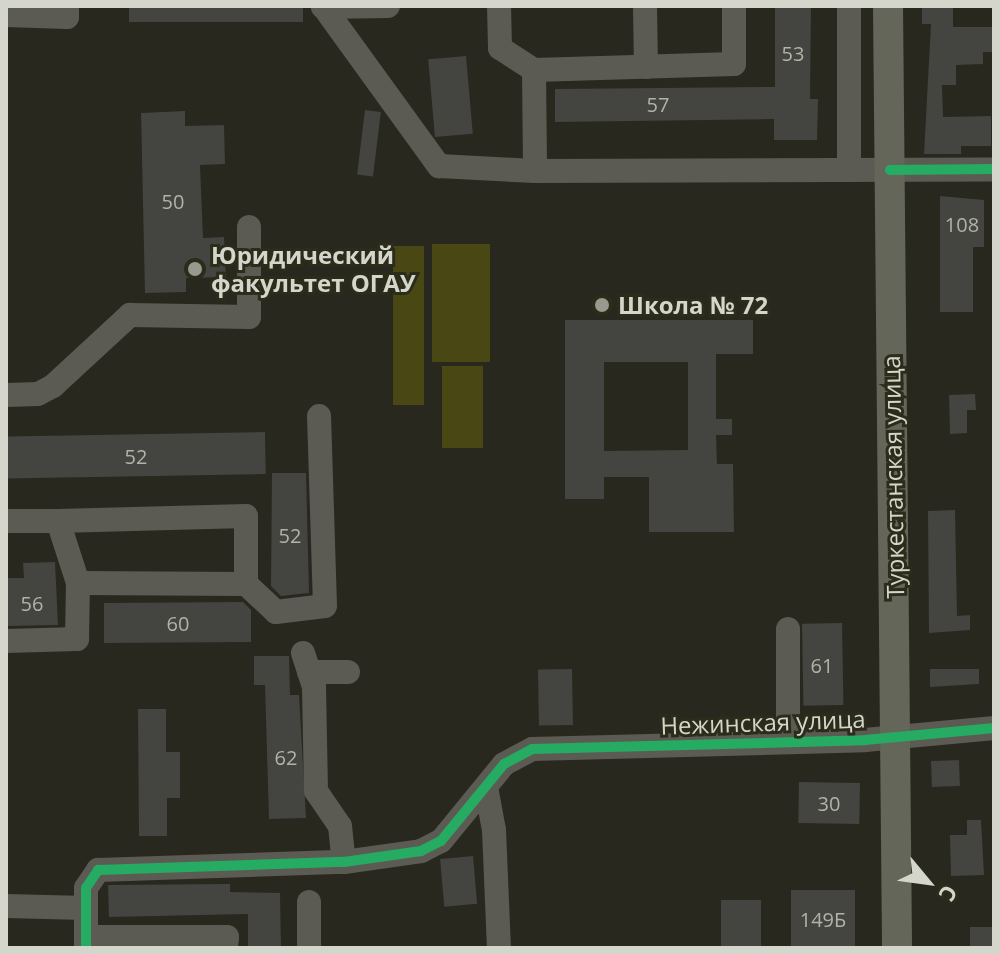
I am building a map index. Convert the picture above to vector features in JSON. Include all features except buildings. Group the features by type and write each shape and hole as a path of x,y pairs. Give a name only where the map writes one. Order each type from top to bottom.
{"main road":[{"name":"Туркестанская улица","path":"888,6 897,948"}],"street":[{"path":"6,15 67,17 67,6"},
{"path":"323,6 388,6"},
{"path":"323,6 439,166 535,171 994,169"},
{"path":"499,6 500,48 534,70 734,64 734,6"},
{"path":"645,6 646,67"},
{"path":"849,6 849,170"},
{"path":"534,70 535,171"},
{"path":"6,395 38,394 53,386 130,315 249,317 249,227"},
{"path":"78,583 246,584 276,612 325,606 319,416"},
{"path":"6,521 246,516 246,584"},
{"path":"6,641 77,639 78,583 58,521"},
{"path":"788,629 788,741"},
{"path":"344,862 340,826 316,791 306,662 348,672"},
{"name":"Нежинская улица","path":"486,787 504,764 532,749 896,737 994,728"},
{"path":"226,948 227,937 86,942 89,877 110,865 344,862 399,857 441,841 486,787"},
{"path":"486,787 494,830 499,948"},
{"path":"309,902 309,948"},
{"path":"6,906 86,908"}],"shaded area":[{"path":"432,244 490,244 490,362 432,362"},
{"path":"393,246 424,246 424,405 393,405"},
{"path":"442,366 483,366 483,448 442,448"}],"cycle path":[{"path":"890,170 994,169"},
{"path":"86,948 86,888 98,870 344,862 421,851 441,841 504,764 532,749 865,740 994,728"}],"place":[{"name":"Юридический факультет ОГАУ","path":"195,269"},
{"name":"Школа № 72","path":"602,305"}]}
